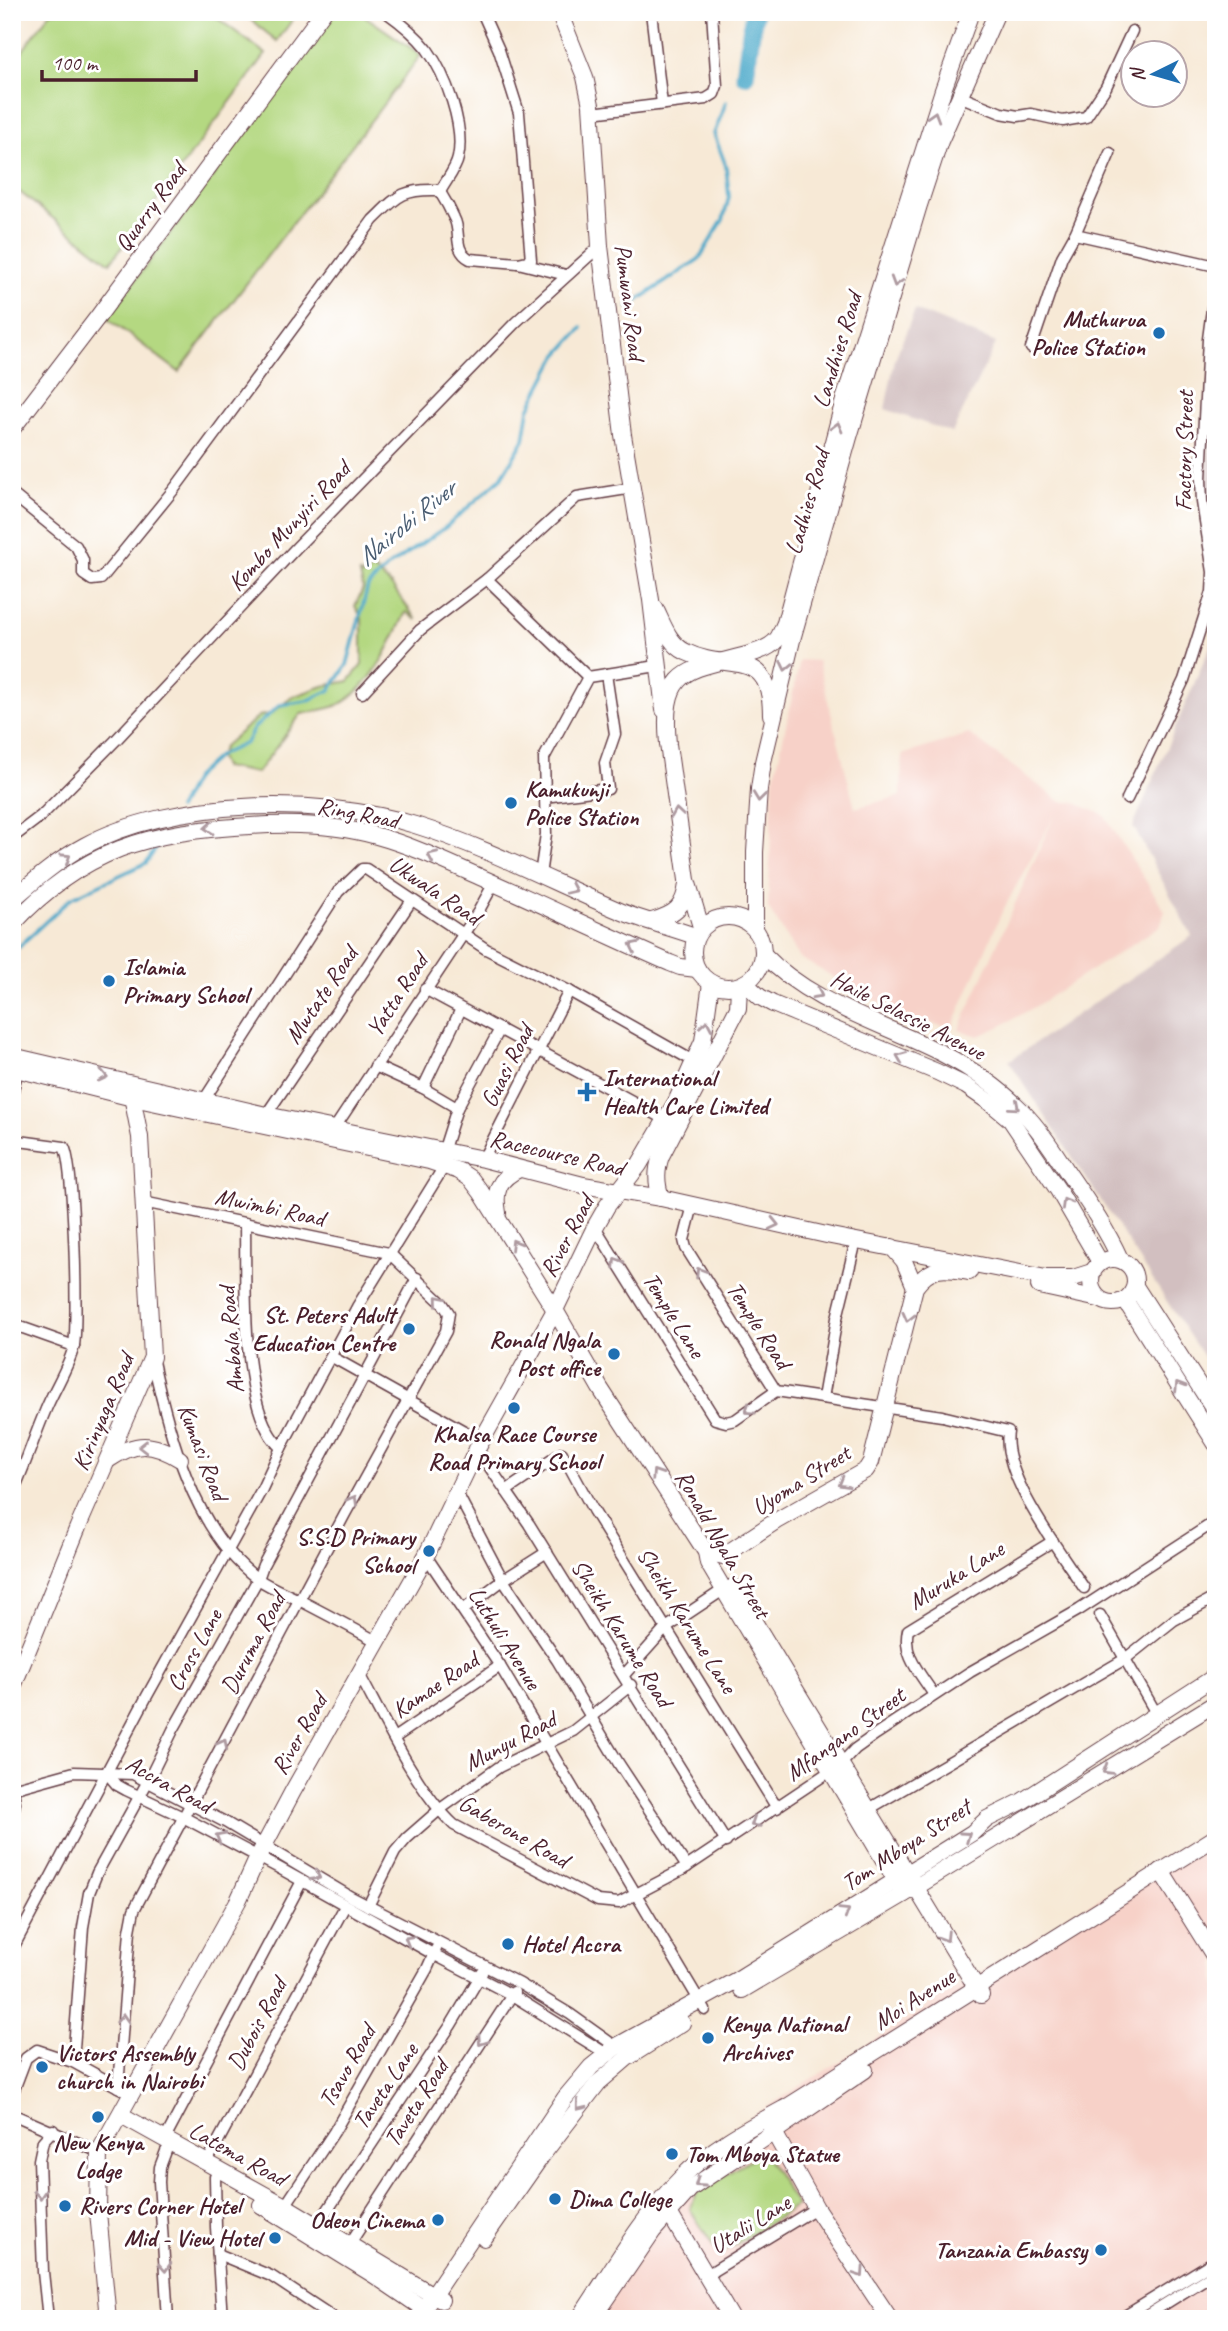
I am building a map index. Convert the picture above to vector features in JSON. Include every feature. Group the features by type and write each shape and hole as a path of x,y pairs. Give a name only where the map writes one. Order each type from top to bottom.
{"main road":[{"name":"Quarry Road","path":"12,429 323,12"},
{"name":"Pumwani Road","path":"559,12 585,77 592,113 600,246 623,435 651,600"},
{"name":"Landhies Road","path":"698,932 687,880 667,731 672,688 692,669 766,648 778,638 785,622 844,400 943,90 971,12"},
{"name":"Ladhies Road","path":"755,929 756,817 763,762 793,636 919,205 940,141 997,12"},
{"path":"651,600 672,641 685,652 714,661 746,665 761,674 767,684 771,703 771,730"},
{"path":"651,600 667,731"},
{"name":"Ring Road","path":"12,925 36,901 75,870 170,825 219,810 318,807 371,814 413,824 457,839 623,912 698,932"},
{"name":"Ring Road","path":"12,900 46,870 85,845 125,828 170,825 325,826 375,835 408,846 670,963 697,969"},
{"path":"652,921 679,908 684,902 687,880"},
{"path":"723,917 746,921 755,929 761,940 761,966 754,976 742,984 720,987 711,983 697,969 693,958 698,932 723,917"},
{"name":"Haile Selassie Avenue","path":"763,954 775,966 809,989 864,1020 945,1055 981,1078 1020,1109 1055,1153 1096,1215 1120,1259 1126,1262 1134,1273 1130,1293 1216,1444"},
{"path":"617,1192 639,1165 667,1120 695,1062 706,1027 711,983"},
{"path":"661,1198 656,1182 661,1156 738,1008 742,984"},
{"name":"Haile Selassie Avenue","path":"742,984 773,1004 966,1086 1010,1119 1058,1190 1096,1267 1090,1282 1099,1299"},
{"name":"Racecourse Road","path":"14,1064 444,1159 483,1159 617,1192 661,1198 1046,1279 1073,1278 1096,1267"},
{"name":"Kirinyaga Road","path":"12,1689 152,1357 140,1137 131,1090"},
{"path":"140,1137 158,1096"},
{"name":"Racecourse Road","path":"158,1096 204,1100 334,1129 444,1159 471,1179"},
{"path":"500,1219 497,1190 507,1175 519,1169"},
{"name":"Ronald Ngala Street","path":"471,1179 500,1219 600,1388 706,1552 708,1563 723,1590 836,1767 869,1809 906,1884"},
{"name":"River Road","path":"99,2152 119,2118 125,2090 237,1901 261,1851 376,1641 426,1556 480,1445 555,1310 595,1227 617,1192"},
{"path":"892,1247 904,1261 915,1287"},
{"path":"1096,1267 1110,1258 1120,1259"},
{"path":"915,1287 923,1276 951,1269 1112,1303 1130,1293"},
{"name":"Uyoma Street","path":"723,1556 776,1521 866,1470 871,1461 915,1287"},
{"name":"Haile Selassie Avenue","path":"1130,1293 1216,1412"},
{"path":"107,1461 128,1448 151,1446 180,1459"},
{"path":"706,1552 723,1556"},
{"name":"Ronald Ngala Street","path":"723,1556 726,1575 836,1767 906,1884 979,1991"},
{"name":"Tom Mboya Street","path":"906,1884 987,1819 1021,1802 1216,1676"},
{"name":"Tom Mboya Street","path":"429,2308 618,2056 668,2031 703,2005 906,1884 1166,1735 1216,1703"},
{"path":"1172,1704 1181,1709 1183,1723"},
{"path":"1156,1716 1156,1727 1166,1735"},
{"name":"Moi Avenue","path":"579,2319 640,2228 770,2125 1163,1875 1216,1837"},
{"name":"Moi Avenue","path":"1163,1875 1216,1847"},
{"path":"1163,1875 1216,1959"},
{"name":"Latema Road","path":"119,2118 252,2193 374,2275 429,2308"},
{"path":"770,2125 816,2208 890,2319"},
{"path":"99,2152 99,2212 108,2319"},
{"name":"Latema Road","path":"201,2162 215,2177 285,2206 349,2245 429,2308"},
{"path":"666,2207 731,2318"},
{"name":"Moi Avenue","path":"593,2319 653,2231 666,2207"},
{"path":"880,2302 883,2319"}],"street":[{"path":"386,12 426,47 440,71 457,120 458,160 440,192"},
{"path":"482,12 499,50 519,113 531,260 518,264"},
{"path":"651,12 662,104"},
{"path":"592,113 706,99 714,94 717,86 712,12"},
{"path":"959,96 1001,113 1018,116 1031,114 1063,121 1086,117 1106,87 1132,31"},
{"path":"1031,348 1062,257 1075,234 1110,153"},
{"path":"12,494 76,546 83,560 83,574 92,580 101,579 175,488 373,220 395,199 411,190 440,192 456,220 458,248 470,259 518,264 565,275"},
{"path":"1075,234 1216,266"},
{"name":"Kombo Munyiri Road","path":"12,838 41,816 116,741 306,538 516,321 600,246"},
{"name":"Factory Street","path":"1126,799 1184,680 1212,592 1213,572 1201,478 1208,339 1216,279"},
{"path":"362,693 420,630 487,579 577,496 632,488"},
{"path":"487,579 589,677"},
{"path":"589,677 657,666"},
{"path":"544,797 608,789 606,763 615,734 606,674"},
{"path":"540,875 546,834 544,758 589,677"},
{"name":"Ukwala Road","path":"204,1100 338,892 358,871 366,869 462,934 695,1062"},
{"name":"Yatta Road","path":"334,1129 494,883"},
{"name":"Mwtate Road","path":"266,1115 412,900"},
{"path":"425,989 667,1120"},
{"name":"Guasi Road","path":"483,1159 569,991"},
{"path":"423,1088 461,1009"},
{"path":"12,1950 262,1489 281,1448 444,1159 457,1108 500,1029"},
{"path":"12,1094 14,1064"},
{"path":"375,1066 423,1088 457,1108"},
{"path":"12,1140 64,1147 69,1157 74,1261 74,1346 12,1494"},
{"name":"Mwimbi Road","path":"143,1202 389,1253"},
{"name":"Temple Road","path":"693,1205 684,1240 686,1248 776,1391 944,1417 1008,1432 1007,1446 1013,1468 1029,1503 1054,1541"},
{"name":"Ambala Road","path":"245,1223 253,1386 268,1431 281,1448"},
{"name":"Temple Lane","path":"595,1227 709,1412 720,1422 734,1420 776,1391"},
{"path":"823,1398 856,1241"},
{"name":"Duruma Road","path":"125,2090 127,1955 134,1910 446,1331 449,1314 443,1304 389,1253"},
{"name":"Cross Lane","path":"73,2063 83,1927 89,1893 173,1730 258,1578 417,1278"},
{"path":"12,1324 74,1346"},
{"name":"Kumasi Road","path":"152,1357 160,1399 180,1459 206,1517 228,1548 258,1578 376,1641"},
{"name":"Sheikh Karume Road","path":"332,1357 480,1445 506,1491 547,1552 726,1842"},
{"name":"Sheikh Karume Lane","path":"506,1491 562,1453 593,1510 777,1808"},
{"path":"457,1493 503,1580 557,1660 590,1718 687,1867"},
{"path":"1156,1716 1100,1615 1106,1592 1216,1521"},
{"path":"1054,1541 1084,1588 1079,1610 1100,1615"},
{"name":"Muruka Lane","path":"934,1695 910,1658 905,1642 908,1630 1054,1541"},
{"path":"463,1610 547,1552"},
{"name":"Luthuli Avenue","path":"426,1556 500,1666 546,1745"},
{"path":"1084,1588 1106,1592"},
{"name":"Munyu Road","path":"368,1906 395,1852 407,1838 439,1810 499,1767 573,1731 590,1718 627,1680 666,1628 723,1590"},
{"name":"Mfangano Street","path":"637,1895 687,1867 777,1808 836,1767 855,1749 934,1695 1106,1592"},
{"path":"869,1809 1125,1659 1174,1620 1216,1597"},
{"name":"Kamae Road","path":"394,1738 500,1666"},
{"name":"Gaberone Road","path":"359,1674 394,1738 439,1810 454,1825 598,1901 619,1903 637,1895"},
{"path":"546,1745 703,2005"},
{"name":"Accra Road","path":"107,1773 125,1772 191,1804 302,1881 618,2056"},
{"path":"12,1816 15,1803 12,1789 60,1774 107,1773"},
{"name":"Accra Road","path":"107,1773 117,1785 139,1797 261,1851 520,1984 618,2056"},
{"path":"168,2319 159,2182 165,2145 302,1881"},
{"name":"Dubois Road","path":"201,2162 345,1906"},
{"name":"Tsavo Road","path":"285,2206 334,2132 438,1943"},
{"name":"Taveta Lane","path":"317,2226 486,1968"},
{"name":"Taveta Road","path":"349,2245 520,1984"},
{"path":"12,2095 26,2058 31,2053 43,2051 125,2090"},
{"path":"12,2114 99,2152"},
{"path":"48,2319 43,2272 39,2160 43,2141 52,2130"},
{"path":"215,2177 222,2319"},
{"name":"Utalii Lane","path":"705,2276 816,2208"},
{"path":"218,2254 271,2276 336,2319"},
{"path":"1120,2319 1216,2260"},
{"path":"1141,2319 1216,2272"}],"shaded area":[{"path":"915,310 996,343 952,433 885,409 895,359"},
{"path":"1216,325 1216,543 1206,489"},
{"path":"1216,633 1216,1376 1009,1061 1192,936 1133,826"},
{"path":"800,660 818,661 855,808 901,796 902,755 969,734 1061,802 1073,802 1104,815 1165,911 1160,926 1001,1026 979,1036 959,1030 1055,814 1001,914 952,1028 906,1018 800,958 768,908 773,785"},
{"path":"1216,1825 1216,2319 573,2319 726,2133"}],"green space":[{"path":"51,12 209,12 266,54 110,263 12,186 12,65"},
{"path":"241,12 298,12 277,41"},
{"path":"335,12 359,12 421,55 179,372 107,318"},
{"path":"373,569 391,585 417,620 406,612 378,667 358,691 333,707 301,714 257,773 223,767 219,757 224,746 259,716 271,714 292,697 323,686 349,681 362,665 362,618 355,606 363,589 360,574 364,576"},
{"path":"763,2151 797,2206 719,2255 690,2209 697,2193"}],"waterway":[{"name":"Nairobi River","path":"745,75 754,12"},
{"name":"Nairobi River","path":"628,307 699,259 723,220 729,197 726,166 714,134 726,102"},
{"name":"Nairobi River","path":"178,809 195,777 218,756 246,743 254,728 280,705 307,701 330,690 347,665 368,586 390,565 446,527 501,478 524,440 529,409 557,356 582,328"},
{"name":"Nairobi River","path":"12,953 71,898 146,863 159,844"}],"place":[{"name":"Muthurua Police Station","path":"1159,333"},
{"name":"Kamukunji Police Station","path":"511,803"},
{"name":"Islamia Primary School","path":"109,981"},
{"name":"International Health Care Limited","path":"587,1092"},
{"name":"St. Peters Adult Education Centre","path":"409,1329"},
{"name":"Ronald Ngala Post office","path":"614,1354"},
{"name":"Khalsa Race Course Road Primary School","path":"514,1408"},
{"name":"S.S.D Primary School","path":"429,1551"},
{"name":"Hotel Accra","path":"508,1944"},
{"name":"Kenya National Archives","path":"708,2038"},
{"name":"Victors Assembly church in Nairobi","path":"42,2067"},
{"name":"New Kenya Lodge","path":"98,2117"},
{"name":"Tom Mboya Statue","path":"672,2154"},
{"name":"Dima College","path":"555,2199"},
{"name":"Rivers Corner Hotel","path":"65,2206"},
{"name":"Odeon Cinema","path":"438,2220"},
{"name":"Mid - View Hotel","path":"275,2238"},
{"name":"Tanzania Embassy","path":"1101,2250"}]}
